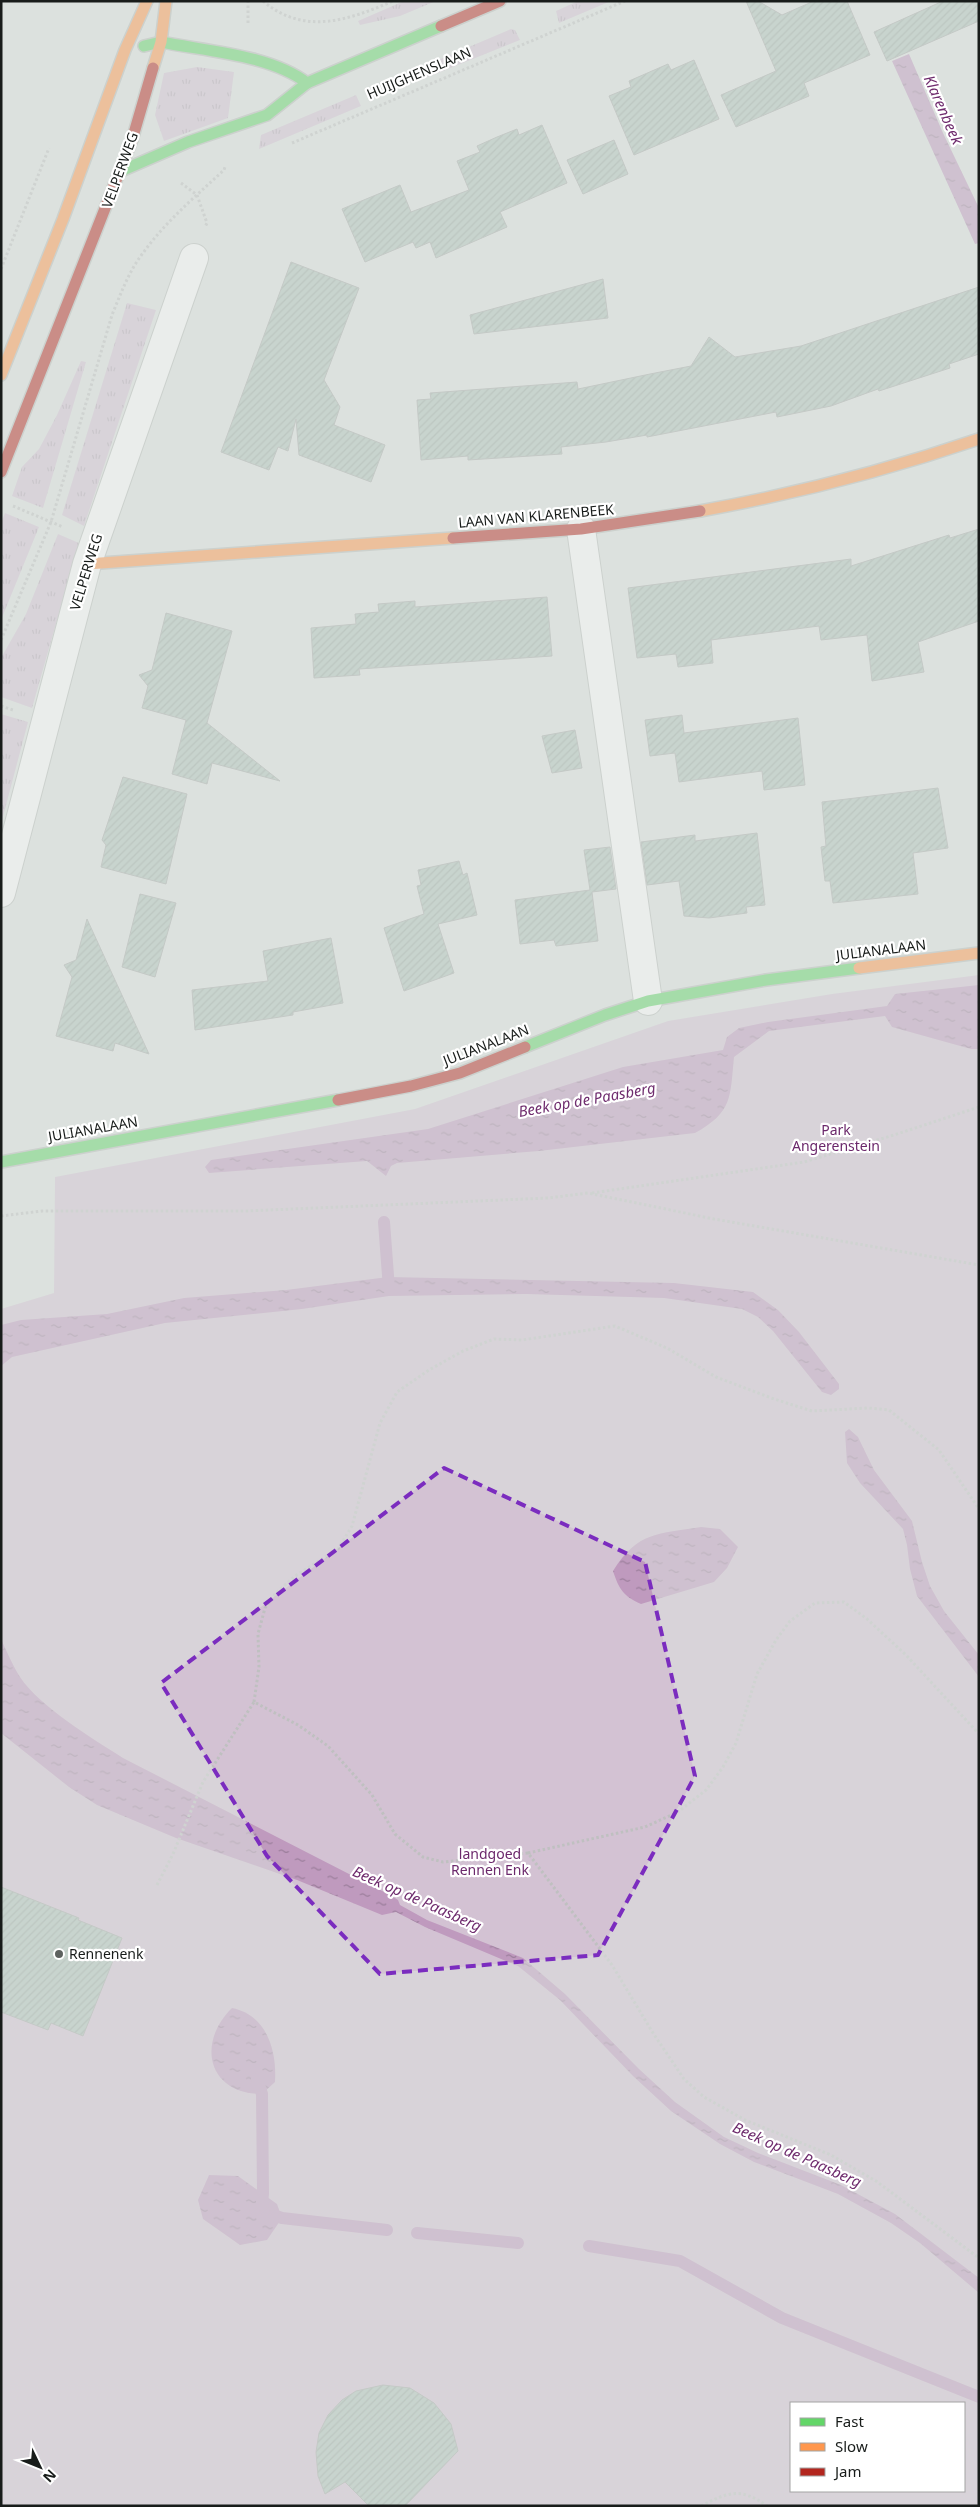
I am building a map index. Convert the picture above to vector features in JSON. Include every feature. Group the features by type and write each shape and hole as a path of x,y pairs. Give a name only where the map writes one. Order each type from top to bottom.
{"street":[{"path":"1,375 63,219 125,50 147,1"},
{"name":"VELPERWEG","path":"1,472 121,171 161,42 166,1"},
{"path":"121,171 188,142 267,115 307,83 500,1"},
{"path":"125,50 161,42 273,64 294,73 307,83"},
{"name":"VELPERWEG","path":"1,893 87,564 194,258"},
{"name":"LAAN VAN KLARENBEEK","path":"87,564 581,529 659,518 809,489 882,471 979,439"},
{"path":"581,529 648,1001"},
{"name":"JULIANALAAN","path":"1,1162 411,1086 460,1073 605,1015 648,1001 766,980 979,953"}],"path":[{"path":"263,1 285,15 301,21 314,23 356,17 393,1"},
{"name":"HUIJGHENSLAAN","path":"284,146 625,1"},
{"path":"224,170 232,166"},
{"path":"1,640 51,522 10,504"},
{"path":"1,1216 42,1211 246,1211 548,1198 804,1162 979,1107"},
{"path":"588,1193 714,1219 979,1266"},
{"path":"157,1885 173,1854 203,1782 254,1702 259,1667 258,1634 265,1608 275,1594 295,1576 338,1549 354,1518 380,1423 397,1392 428,1370 463,1351 494,1339 522,1340 615,1326 667,1348 716,1377 774,1399 812,1410 868,1408 889,1410 939,1450 979,1509"},
{"path":"254,1702 298,1725 328,1746 372,1795 395,1834 423,1857 443,1862 528,1853 645,1827 678,1812 706,1790 723,1767 736,1743 758,1674 776,1640 790,1621 815,1604 844,1602 867,1619 906,1655 979,1734"},
{"path":"528,1853 612,1965 653,2033 684,2079 704,2097 745,2120 831,2155 854,2168 876,2181 979,2258"},
{"path":"701,2506 726,2494 739,2493 753,2496 766,2506"},
{"path":"541,2506 559,2506"}],"highlighted area":[{"path":"444,1468 645,1562 695,1776 598,1955 380,1974 267,1856 161,1683 286,1586"}],"green space":[{"path":"404,1 436,1 400,16 360,25 358,21"},
{"path":"578,1 611,1 559,23 556,11"},
{"path":"511,29 515,30 520,40 428,77 424,66"},
{"path":"197,67 234,72 228,118 164,141 155,115 164,73"},
{"path":"356,95 361,106 259,149 261,135"},
{"path":"127,303 156,310 84,526 62,515"},
{"path":"81,361 86,362 43,508 12,496 22,467 39,449 57,415"},
{"path":"5,513 39,527 1,620 1,523"},
{"path":"58,534 79,543 32,708 1,697 1,658 26,614"},
{"path":"1,714 28,722 1,824"},
{"name":"landgoed Rennen Enk","path":"979,975 979,2506 1,2506 1,1309 54,1293 55,1177 415,1109 668,1021 832,994"}],"water":[{"path":"909,54 943,133 979,208 979,243 975,244 892,61"},
{"name":"Beek op de Paasberg","path":"979,985 979,1049 971,1049 892,1027 885,1016 769,1031 734,1057 730,1093 723,1110 717,1118 695,1133 539,1151 397,1163 391,1166 386,1176 367,1161 209,1173 205,1167 211,1160 428,1129 623,1067 723,1050 727,1037 739,1028 768,1022 887,1006 895,994"},
{"path":"388,1277 674,1283 753,1292 778,1310 799,1332 839,1384 839,1389 831,1395 822,1392 773,1331 758,1317 742,1309 664,1298 526,1294 389,1296 302,1309 165,1323 12,1357 1,1366 1,1325 21,1320 107,1314 184,1298 286,1290"},
{"path":"849,1429 858,1437 874,1470 912,1521 930,1586 944,1611 979,1655 979,1677 917,1596 903,1529 860,1483 847,1463 845,1432"},
{"path":"701,1527 720,1529 738,1547 727,1568 714,1582 641,1604 622,1591 613,1571 631,1548 640,1541 661,1533"},
{"path":"1,1639 17,1673 29,1688 53,1711 82,1731 123,1758 390,1895 398,1900 400,1905 427,1920 523,1958 565,1994 639,2069 675,2102 724,2137 758,2153 841,2185 895,2214 979,2278 979,2293 920,2243 891,2223 838,2194 754,2162 720,2144 671,2111 633,2076 560,2000 518,1966 425,1927 396,1912 382,1915 297,1880 176,1838 97,1805 69,1787 1,1733"},
{"path":"232,2008 254,2018 262,2026 272,2047 275,2082 262,2094 244,2092 229,2085 219,2076 213,2064 211,2051 214,2036 221,2022"},
{"path":"209,2175 238,2176 277,2204 282,2218 267,2240 240,2245 203,2219 198,2200"}],"building":[{"path":"746,1 758,1 782,15 814,1 847,1 870,55 804,83 809,96 736,127 721,95 776,71"},
{"path":"943,1 979,1 979,21 887,61 874,32"},
{"path":"694,60 719,119 634,155 609,96 631,87 629,81 668,64 671,70"},
{"path":"542,125 567,183 500,212 507,227 436,258 430,242 416,248 413,242 365,262 342,209 400,185 411,212 469,190 457,161 480,152 477,146 497,137 517,129 519,135"},
{"path":"614,140 628,174 583,194 567,160"},
{"path":"291,262 359,288 324,380 340,407 334,425 385,445 371,482 299,455 296,419 288,451 278,447 269,470 221,452"},
{"path":"603,279 608,318 474,334 470,315"},
{"path":"979,287 979,354 949,364 950,368 879,391 878,389 831,406 777,417 776,412 647,437 647,435 561,447 562,454 468,460 468,456 421,460 417,400 431,399 430,393 577,382 578,389 691,366 709,337 735,357 801,346"},
{"path":"979,529 979,621 918,642 924,672 872,681 867,635 821,640 819,626 711,640 713,663 678,667 676,654 637,658 628,588 851,559 851,566 949,535 950,538"},
{"path":"547,597 552,656 359,669 360,675 314,678 311,628 356,624 355,614 379,612 378,604 415,601 415,607"},
{"path":"166,613 232,631 207,723 280,781 212,763 207,784 172,774 186,720 142,708 148,686 139,675 152,670"},
{"path":"682,715 684,733 798,718 805,785 764,790 762,771 679,782 675,753 650,756 645,720"},
{"path":"575,730 582,768 552,773 542,736"},
{"path":"123,777 187,794 166,884 101,867 106,845 102,840"},
{"path":"938,788 948,848 913,853 918,894 833,903 830,881 825,881 821,847 826,846 822,802"},
{"path":"757,833 765,905 746,907 747,913 709,918 684,916 679,881 647,885 641,842 695,835 695,841"},
{"path":"610,847 616,889 592,892 598,941 556,946 554,940 520,944 515,900 590,890 584,850"},
{"path":"459,861 463,875 467,873 477,915 438,924 454,973 404,991 384,928 424,914 417,886 421,885 418,870"},
{"path":"140,894 176,903 155,977 122,967"},
{"path":"87,919 149,1054 115,1043 113,1051 56,1036 72,977 64,965 76,960"},
{"path":"331,938 343,1003 293,1012 293,1015 195,1030 192,990 268,981 263,951"},
{"name":"Rennenenk","path":"1,1887 79,1918 78,1920 122,1938 83,2036 51,2023 48,2030 1,2012"},
{"path":"383,2385 410,2388 434,2403 451,2424 458,2451 405,2506 369,2506 345,2482 325,2494 318,2476 316,2452 319,2433 328,2415 342,2400 356,2391"}],"waterway":[{"path":"384,1222 389,1289"},
{"path":"257,2079 262,2094 263,2194 261,2211 282,2218 387,2230"},
{"path":"417,2233 518,2243"},
{"path":"589,2246 680,2261 782,2318 979,2397"}],"traffic: fast":[{"path":"121,171 188,142 267,115 307,83 441,26"},
{"path":"144,46 161,42 237,55 275,66 307,83"},
{"path":"525,1047 605,1015 648,1001 766,980 859,968"},
{"path":"1,1162 338,1100"}],"traffic: slow":[{"path":"1,375 63,219 125,50 147,1"},
{"path":"153,68 161,42 166,1"},
{"path":"700,511 771,497 841,480 979,439"},
{"path":"87,564 453,538"},
{"path":"859,968 979,953"}],"traffic: jam":[{"path":"441,26 500,1"},
{"path":"1,472 132,140 153,68"},
{"path":"453,538 581,529 700,511"},
{"path":"338,1100 411,1086 460,1073 525,1047"}],"place":[{"name":"Rennenenk","path":"59,1954"}],"water label":[{"name":"Klarenbeek","path":"943,110"}],"park label":[{"name":"Park Angerenstein","path":"836,1138"}]}
